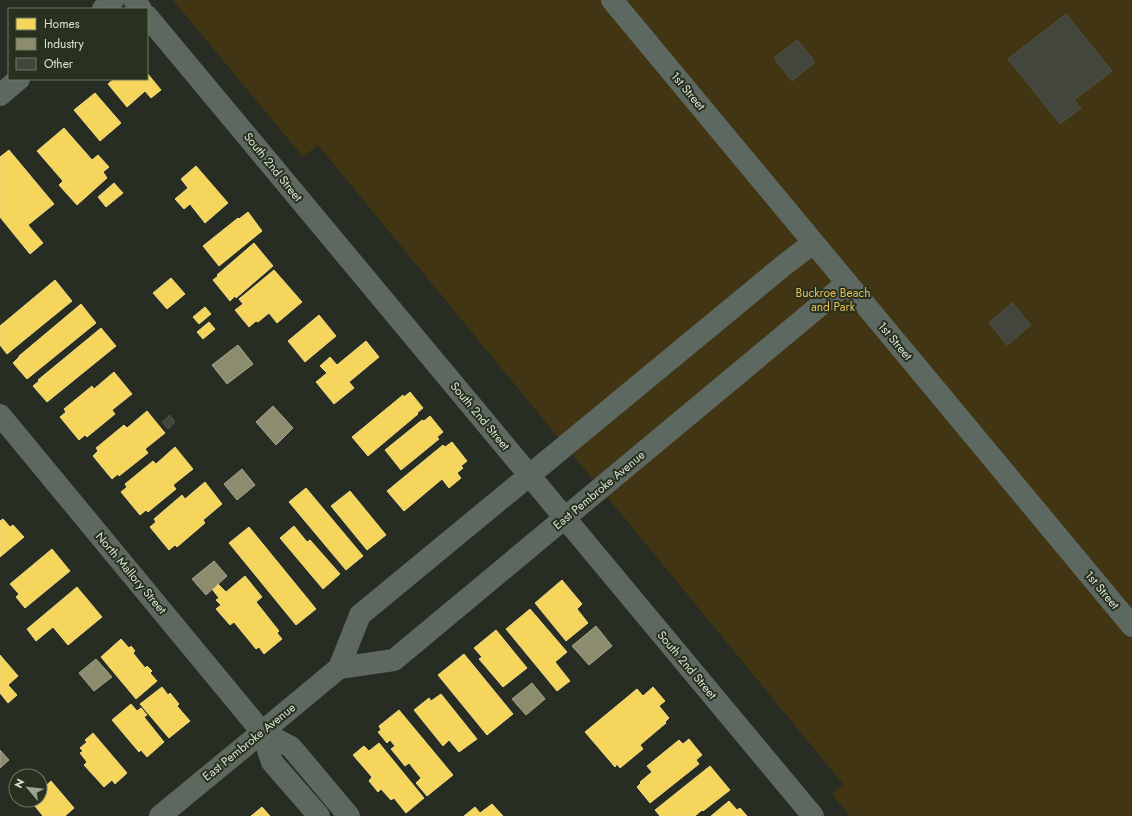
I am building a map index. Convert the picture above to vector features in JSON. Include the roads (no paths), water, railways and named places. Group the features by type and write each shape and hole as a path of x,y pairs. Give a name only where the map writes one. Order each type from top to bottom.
{"main road":[{"name":"East Pembroke Avenue","path":"160,816 262,732"},
{"name":"North Mallory Street","path":"262,732 272,762 319,816"},
{"name":"North Mallory Street","path":"262,732 290,747 349,816"}],"street":[{"path":"104,8 113,0"},
{"path":"134,0 140,8"},
{"name":"1st Street","path":"612,0 1132,626"},
{"name":"South 2nd Street","path":"148,17 813,816"},
{"path":"0,95 18,80"},
{"name":"East Pembroke Avenue","path":"262,732 338,668 360,615 813,242"},
{"name":"East Pembroke Avenue","path":"338,668 394,660 847,283"},
{"name":"North Mallory Street","path":"0,415 262,732"}],"park label":[{"name":"Buckroe Beach and Park","path":"833,300"}]}
